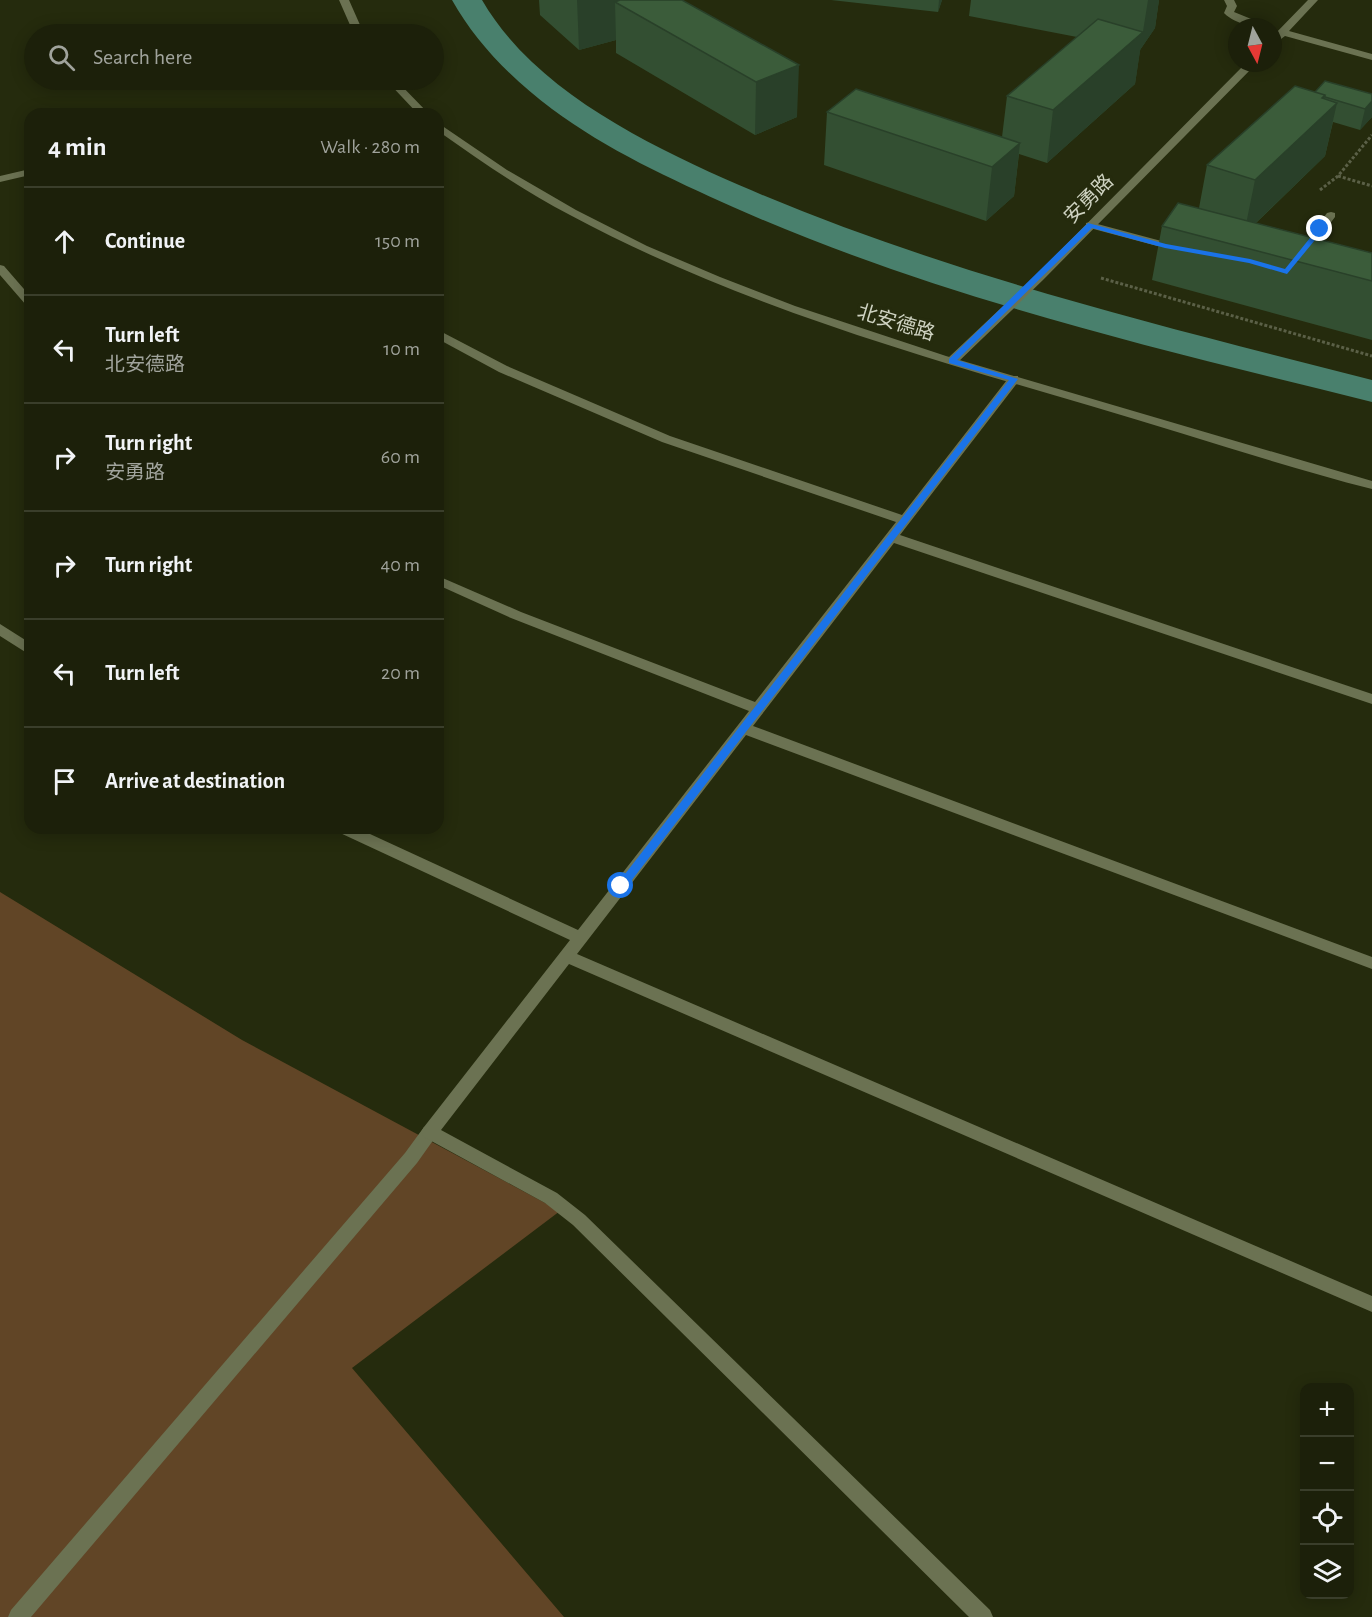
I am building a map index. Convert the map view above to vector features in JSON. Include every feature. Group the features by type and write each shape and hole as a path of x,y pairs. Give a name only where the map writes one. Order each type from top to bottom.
{"street":[{"path":"344,0 355,24"},
{"path":"1229,0 1232,6 1229,13 1236,18"},
{"path":"1282,27 1313,0"},
{"path":"1282,31 1372,57"},
{"name":"安勇路","path":"952,361 1039,278 1243,72"},
{"path":"401,90 418,108"},
{"name":"北安德路","path":"444,131 480,159 535,192 614,234 765,300 854,331 952,361 1372,485"},
{"path":"0,179 24,173"},
{"path":"1293,264 1331,215"},
{"path":"1090,225 1186,250"},
{"path":"0,268 24,296"},
{"path":"444,337 503,369 666,439 905,520"},
{"path":"18,1617 411,1158 1014,379"},
{"path":"891,537 1372,699"},
{"path":"444,583 516,615 758,709"},
{"path":"0,629 24,646"},
{"path":"743,728 1372,963"},
{"path":"356,834 581,938"},
{"path":"567,956 1372,1304"},
{"path":"430,1132 551,1198 579,1220 983,1617"}],"path":[{"path":"1338,176 1372,186"},
{"path":"1101,278 1372,356"}],"shaded area":[{"path":"0,892 242,1040 560,1211 352,1368 564,1617 0,1617"}],"building":[{"path":"620,0 682,0 799,65 756,82 615,2"},
{"path":"1098,19 1143,32 1053,110 1007,96"},
{"path":"1325,81 1372,94 1372,101 1365,109 1315,92"},
{"path":"1295,86 1325,95 1322,98 1337,103 1255,180 1207,165"},
{"path":"856,89 1020,143 992,167 827,112"},
{"path":"1178,203 1372,253 1372,281 1162,226"}],"waterway":[{"path":"467,0 497,41 518,63 540,84 588,120 667,164 776,213 859,245 1028,300 1372,391"}],"route":[{"path":"621,886 1014,379 952,361 1016,301 1090,225 1165,246 1250,261 1287,272 1320,229"}]}
